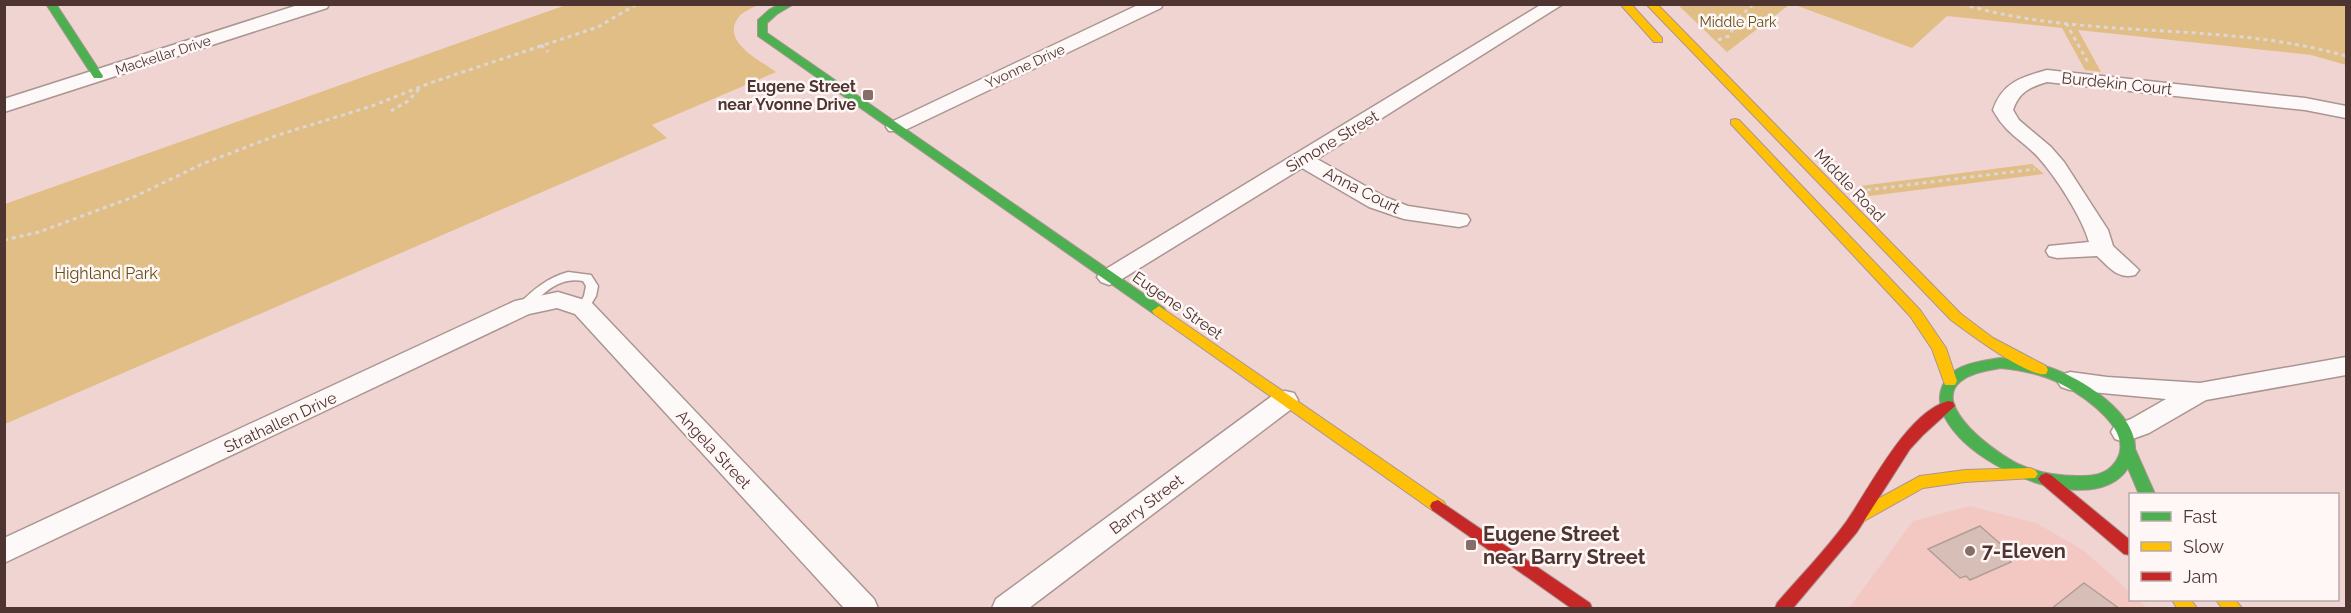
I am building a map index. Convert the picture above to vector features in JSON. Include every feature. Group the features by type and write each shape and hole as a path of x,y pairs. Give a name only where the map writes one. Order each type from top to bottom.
{"street":[{"path":"51,4 98,76"},
{"name":"Mackellar Drive","path":"4,106 321,4"},
{"name":"Eugene Street","path":"789,4 772,12 762,22 762,34 1584,609"},
{"name":"Yvonne Drive","path":"896,127 1155,4"},
{"name":"Simone Street","path":"1109,277 1555,4"},
{"name":"Middle Road","path":"1651,4 1956,317 1988,341 2041,370"},
{"path":"1625,5 1665,48"},
{"name":"Burdekin Court","path":"2127,270 2102,249 2097,230 2057,166 2044,151 2011,124 2003,110 2007,96 2022,83 2048,76 2305,104 2346,112"},
{"path":"1722,108 1915,314 1939,348 1950,381"},
{"name":"Anna Court","path":"1302,159 1377,201 1404,212 1460,220"},
{"path":"2057,250 2102,249"},
{"name":"Strathallen Drive","path":"4,551 523,307 571,304"},
{"name":"Angela Street","path":"571,304 863,609"},
{"path":"2146,493 2127,442 2116,418 2100,402 2068,381 2041,370 2013,364 1988,363 1966,368 1950,381 1946,394 1953,419 1974,443 2000,461 2030,474 2046,479 2081,483 2103,479 2120,470 2127,442 2140,426 2200,392"},
{"path":"2068,381 2200,392 2346,366"},
{"name":"Barry Street","path":"1007,609 1285,400"},
{"path":"1783,609 1858,517 1888,466 1930,415 1948,406"},
{"path":"1858,517 1920,483 1965,476 2030,474"},
{"path":"2046,479 2062,496 2113,530 2129,548"}],"lane":[{"path":"523,307 540,289 559,277 575,274 587,278 592,286 590,296 571,304"}],"path":[{"path":"4,240 39,232 145,192 212,160 278,135 372,106 605,24 637,4"},
{"path":"1709,41 1729,36 1740,16 1754,4"},
{"path":"1962,4 1992,13 2065,23 2260,38 2315,47 2346,56"},
{"path":"2065,23 2099,81"},
{"path":"542,45 548,52"},
{"path":"391,111 408,100 419,88"},
{"path":"1858,191 2057,166"}],"shaded area":[{"path":"1970,506 2036,523 2083,550 2129,591 2129,601 2140,601 2147,608 1849,608 1913,521"}],"green space":[{"name":"Highland Park","path":"566,5 758,5 738,18 734,27 735,35 745,50 776,72 652,125 667,138 5,424 5,204"},
{"name":"Middle Park","path":"1678,5 1789,5 1727,52"},
{"name":"Middle Park","path":"1795,5 2346,5 2346,65 2311,55 2078,30 2101,72 2085,70 2062,28 1947,16 1912,48"},
{"path":"2032,164 2044,174 1870,196 1860,186"}],"building":[{"name":"7-Eleven","path":"1980,526 2012,554 2006,557 2011,562 1970,580 1966,576 1960,578 1928,549"},
{"path":"2084,583 2120,609 2051,609"}],"traffic: fast":[{"path":"51,4 98,76"},
{"path":"789,4 773,12 762,22 762,34 1159,311"},
{"path":"2000,363 2041,369 2066,380 2097,400 2122,427 2128,442 2127,457 2118,471 2093,482 2044,479 2005,464 1969,438 1956,422 1948,406 1947,392 1954,379 1971,369 2000,363"},
{"path":"2129,451 2147,493"}],"traffic: slow":[{"path":"1625,4 1658,40"},
{"path":"1651,4 1956,317 1988,341 2041,370"},
{"path":"1735,122 1915,313 1939,348 1950,381"},
{"path":"1159,311 1438,506"},
{"path":"1858,517 1920,482 1965,476 2030,474"},
{"path":"2181,601 2188,608"},
{"path":"2225,601 2233,608"}],"traffic: jam":[{"path":"1783,608 1851,527 1905,445 1917,431 1948,406"},
{"path":"2046,479 2129,548"},
{"path":"1438,506 1584,608"}],"place":[{"name":"Eugene Street near Yvonne Drive","path":"868,95"},
{"name":"Eugene Street near Barry Street","path":"1471,545"},
{"name":"7-Eleven","path":"1970,551"}]}
